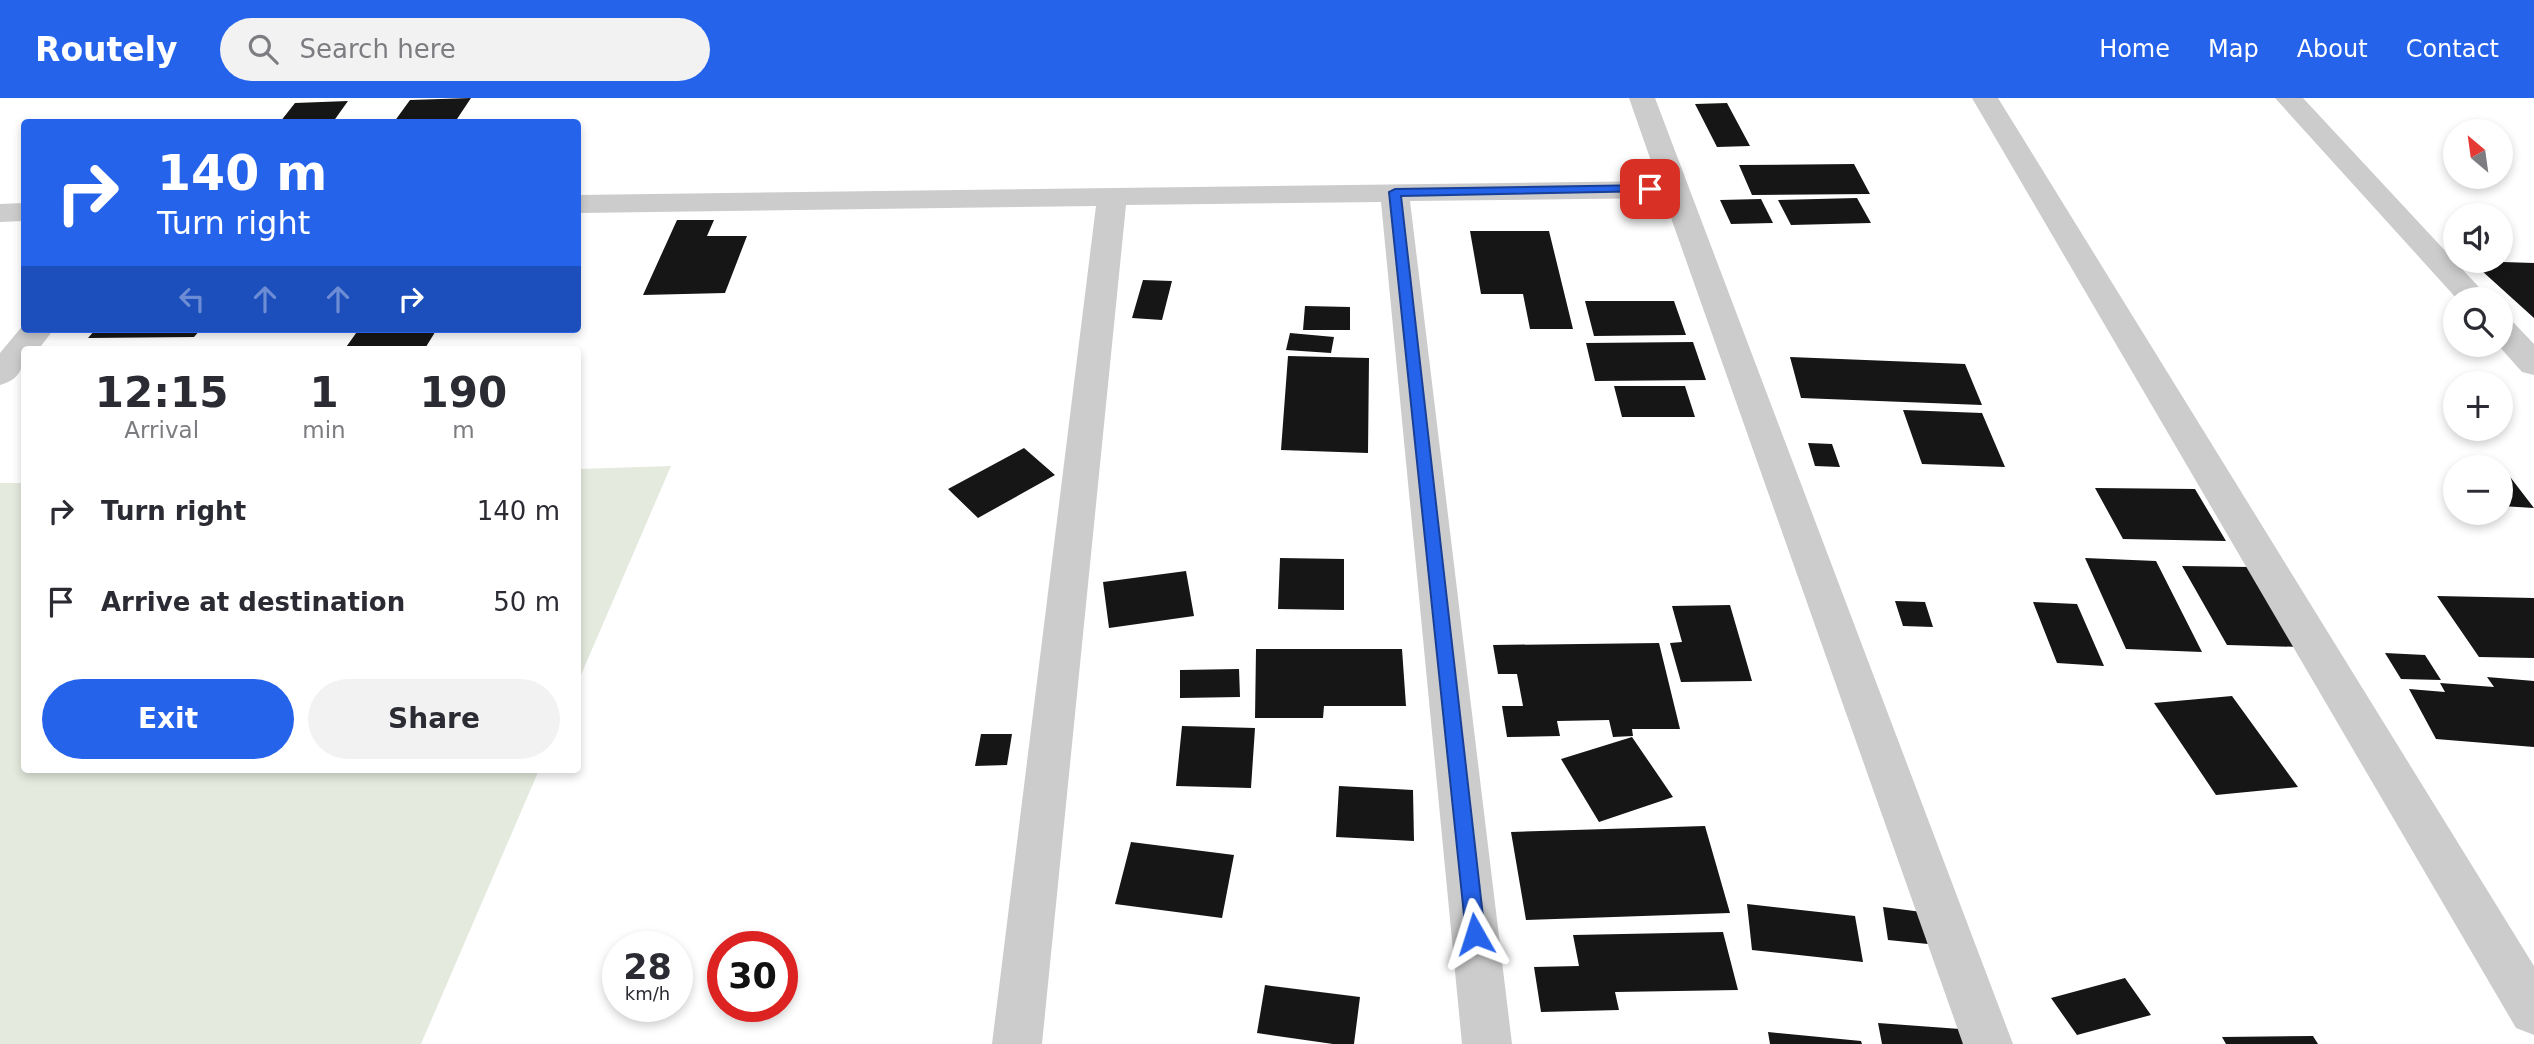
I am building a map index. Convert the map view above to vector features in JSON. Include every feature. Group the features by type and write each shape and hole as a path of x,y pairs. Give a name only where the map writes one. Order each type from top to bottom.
{"street":[{"path":"1642,98 1988,1044"},
{"path":"1985,98 2534,1011"},
{"path":"2288,98 2463,287"},
{"path":"581,204 1675,188"},
{"path":"1395,192 1487,1044"},
{"path":"1017,1044 1112,197"},
{"path":"0,212 21,212"},
{"path":"2513,341 2534,364"},
{"path":"0,374 21,349"}],"shaded area":[{"path":"671,466 581,675 581,469"},
{"path":"0,483 21,483 21,773 538,773 421,1044 0,1044"}],"building":[{"path":"471,98 457,119 396,119 410,100"},
{"path":"348,101 335,119 282,119 295,103"},
{"path":"1727,103 1750,146 1717,147 1695,104"},
{"path":"1854,164 1870,194 1752,195 1739,165"},
{"path":"1857,198 1871,223 1791,225 1778,200"},
{"path":"1761,199 1773,223 1731,224 1720,200"},
{"path":"677,220 714,220 707,236 747,236 725,293 643,295"},
{"path":"1470,231 1549,231 1573,329 1530,329 1523,294 1481,294"},
{"path":"2513,262 2534,263 2534,318 2513,299 2513,287 2500,287 2484,273 2513,273"},
{"path":"1143,280 1172,281 1162,320 1132,318"},
{"path":"1585,301 1674,301 1686,335 1594,336"},
{"path":"1305,306 1350,307 1350,330 1303,330"},
{"path":"92,333 198,333 194,337 88,338"},
{"path":"356,333 435,333 426,346 347,346"},
{"path":"1290,333 1334,337 1331,353 1286,350"},
{"path":"1693,342 1706,380 1595,381 1586,343"},
{"path":"1288,356 1369,358 1368,453 1281,450"},
{"path":"1790,357 1965,364 1982,405 1801,398"},
{"path":"1614,386 1685,386 1695,417 1622,417"},
{"path":"1903,410 1982,413 2005,467 1922,464"},
{"path":"1808,443 1832,444 1840,467 1815,466"},
{"path":"1024,448 1055,475 978,518 948,489"},
{"path":"2513,481 2534,508 2513,507"},
{"path":"2095,488 2195,489 2226,541 2123,539"},
{"path":"1280,558 1344,559 1344,610 1278,609"},
{"path":"2085,558 2156,561 2202,652 2126,649"},
{"path":"2182,566 2251,567 2300,647 2227,645"},
{"path":"1186,571 1194,616 1109,628 1103,582"},
{"path":"2437,596 2534,598 2534,658 2479,657"},
{"path":"1895,601 1925,602 1933,627 1903,626"},
{"path":"2033,602 2077,604 2104,666 2057,663"},
{"path":"1730,605 1752,681 1681,682 1670,643 1682,642 1672,606"},
{"path":"1659,643 1680,729 1632,729 1633,736 1613,737 1609,720 1557,721 1560,736 1507,737 1502,706 1523,706 1517,674 1498,674 1493,645"},
{"path":"1256,649 1402,649 1406,706 1324,706 1323,718 1255,718"},
{"path":"2385,653 2425,655 2441,680 2401,679"},
{"path":"1239,669 1240,697 1180,698 1180,670"},
{"path":"2487,677 2534,681 2534,747 2436,739 2409,689 2445,692 2440,683 2494,687"},
{"path":"2232,696 2298,787 2216,795 2154,703"},
{"path":"1182,726 1255,728 1251,788 1176,786"},
{"path":"981,734 1012,734 1007,765 975,766"},
{"path":"1632,737 1673,797 1599,822 1561,759"},
{"path":"1339,786 1413,790 1414,841 1336,837"},
{"path":"1705,826 1730,913 1526,920 1511,832"},
{"path":"1131,842 1234,855 1222,918 1115,904"},
{"path":"1747,904 1855,916 1863,962 1752,950"},
{"path":"1883,907 1922,912 1928,944 1888,940"},
{"path":"1723,932 1738,990 1615,992 1619,1010 1541,1012 1534,967 1579,966 1573,935"},
{"path":"2125,978 2151,1015 2077,1035 2051,998"},
{"path":"1265,985 1360,997 1354,1044 1333,1044 1257,1033"},
{"path":"1878,1023 1960,1029 1964,1044 1882,1044"},
{"path":"1768,1032 1861,1041 1862,1044 1770,1044"},
{"path":"2313,1036 2318,1044 2226,1044 2222,1037"}],"route":[{"path":"1475,934 1395,192 1650,189"}]}
